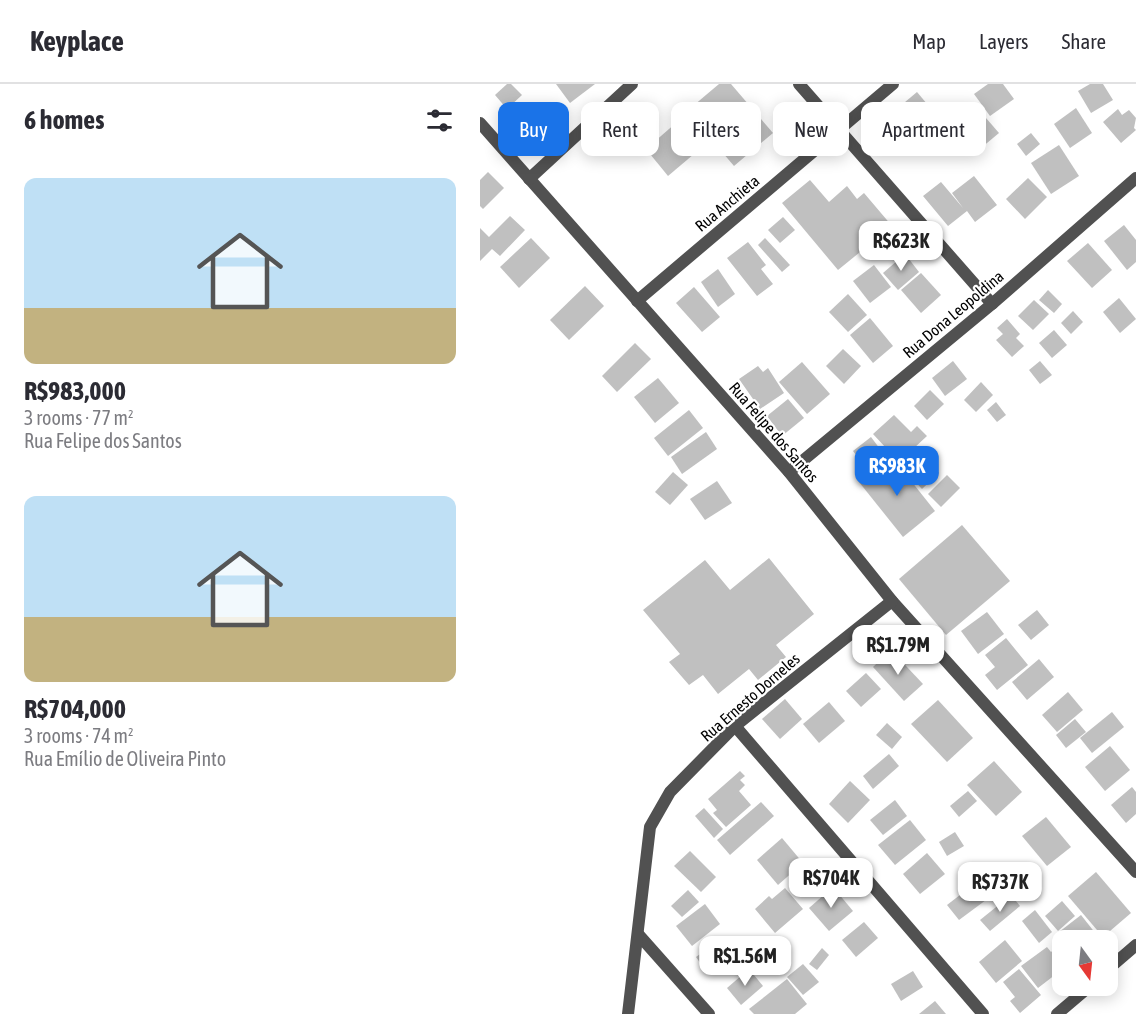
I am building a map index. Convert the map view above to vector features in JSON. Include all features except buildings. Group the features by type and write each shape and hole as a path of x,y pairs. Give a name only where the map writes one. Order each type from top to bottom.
{"street":[{"path":"529,179 632,84"},
{"path":"799,84 815,102"},
{"name":"Rua Anchieta","path":"849,121 893,84"},
{"name":"Rua Felipe dos Santos","path":"480,123 789,472 892,601 1136,872"},
{"path":"849,139 992,304"},
{"name":"Rua Anchieta","path":"637,300 808,156"},
{"name":"Rua Dona Leopoldina","path":"789,472 992,304 1136,178"},
{"name":"Rua Ernesto Dorneles","path":"628,1014 651,827 670,792 735,726 892,601"},
{"path":"735,726 983,1014"},
{"path":"638,934 709,1014"},
{"path":"1118,961 1136,945"},
{"path":"1057,1014 1078,996"}]}
